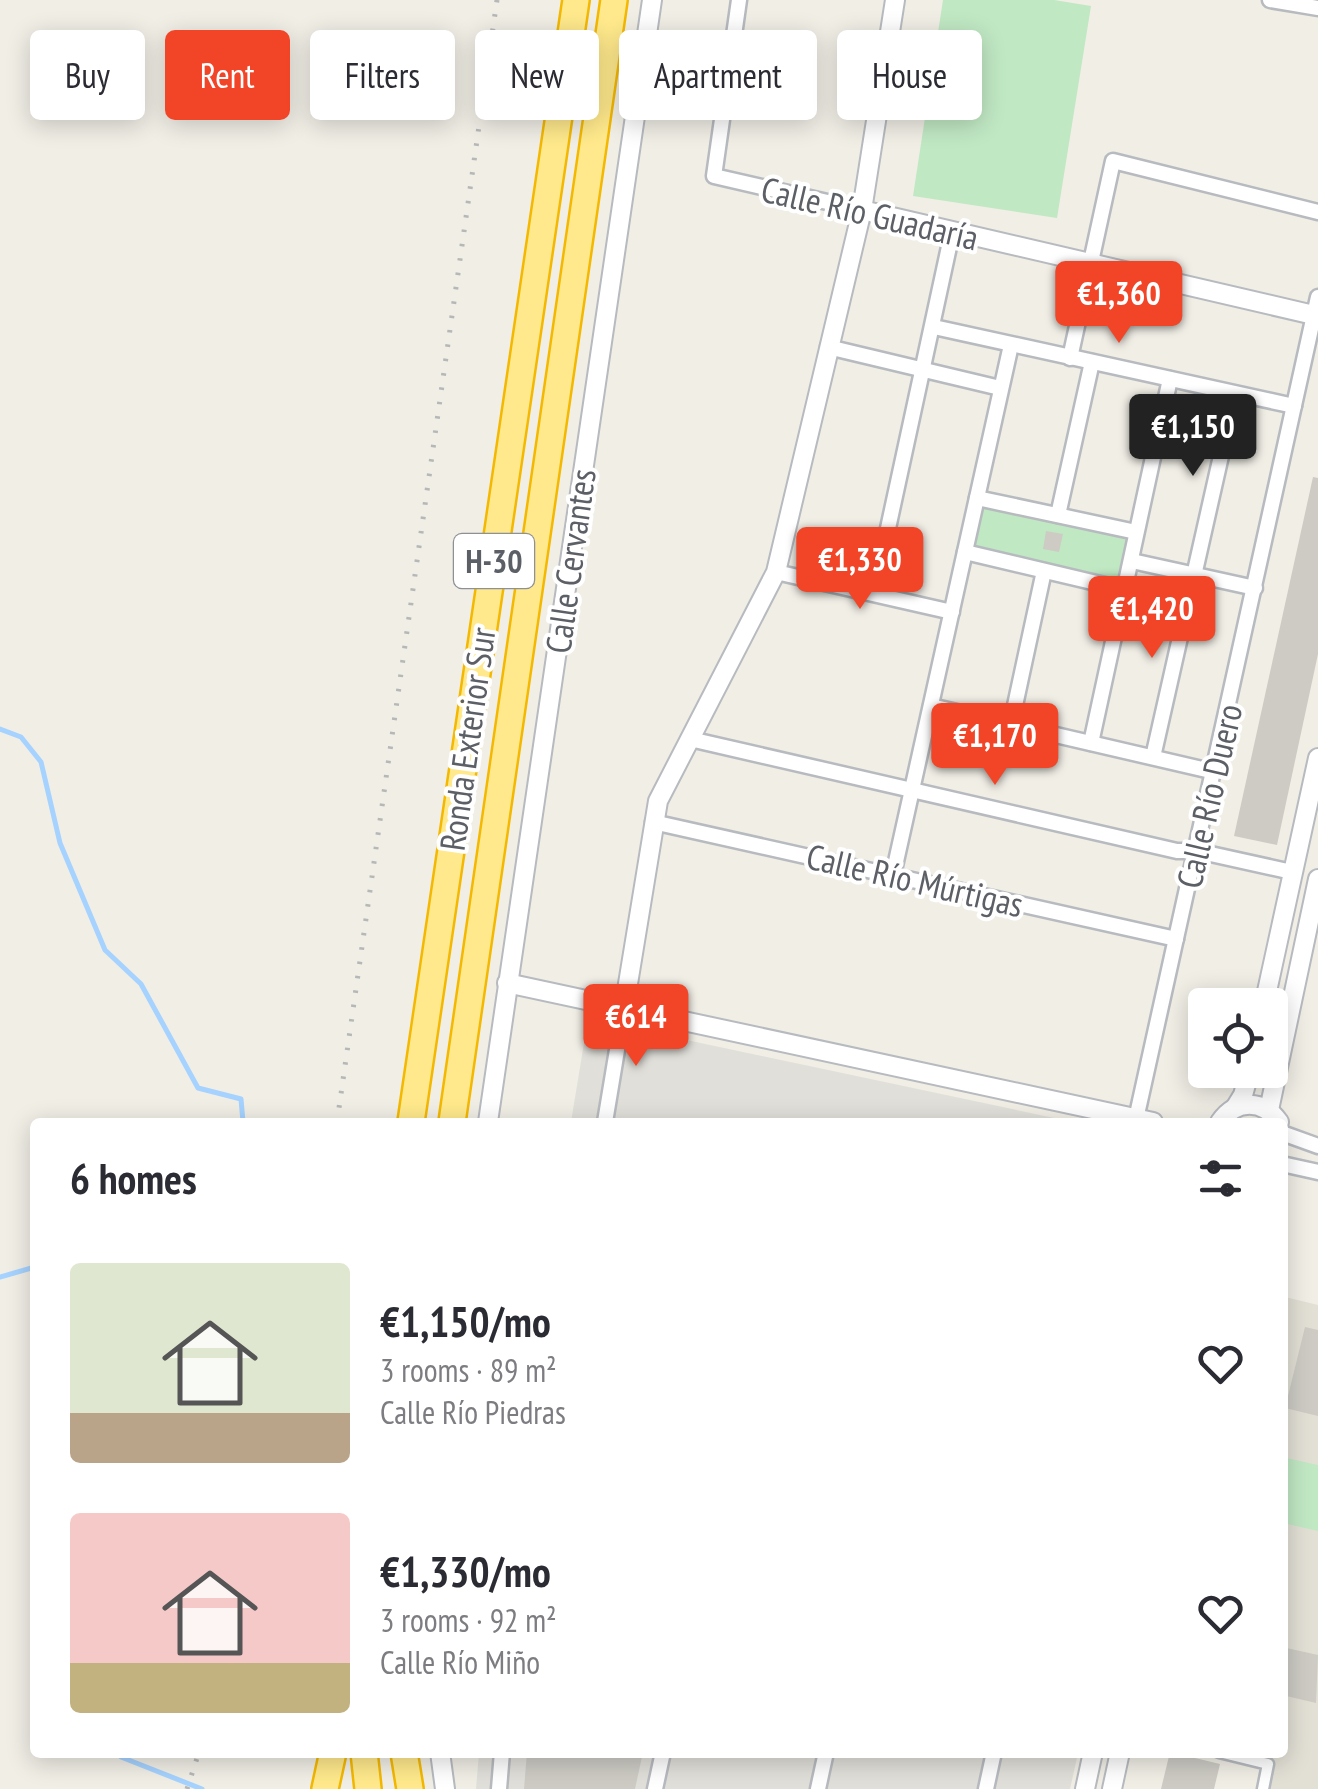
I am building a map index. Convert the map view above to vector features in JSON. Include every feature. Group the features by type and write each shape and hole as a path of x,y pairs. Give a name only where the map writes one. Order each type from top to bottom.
{"highway":[{"name":"Ronda Exterior Sur","path":"413,1118 576,0"},
{"name":"Ronda Exterior Sur","path":"453,1118 614,0"},
{"path":"325,1789 332,1758"},
{"path":"365,1758 368,1789"},
{"path":"405,1758 410,1789"}],"street":[{"name":"Calle Cervantes","path":"489,1118 652,0"},
{"name":"Calle Río Guadaría","path":"739,0 714,176 1090,265 1317,310"},
{"path":"606,1118 658,801 776,572 862,210 895,0"},
{"path":"1276,0 1318,8"},
{"path":"1070,358 1113,162 1318,212"},
{"path":"874,594 952,232"},
{"name":"Calle Río Duero","path":"1145,1118 1176,939 1317,310"},
{"path":"934,328 1294,406"},
{"path":"893,876 1011,345"},
{"path":"828,347 1000,388"},
{"path":"1058,515 1092,362"},
{"path":"1091,743 1170,379"},
{"path":"1152,757 1234,394"},
{"path":"977,498 1136,532"},
{"path":"965,552 1126,590"},
{"path":"1132,561 1255,588"},
{"path":"1011,724 1044,571"},
{"path":"776,572 952,612"},
{"path":"931,706 1215,772"},
{"path":"690,739 913,792 1292,872"},
{"path":"1268,988 1318,758"},
{"name":"Calle Río Múrtigas","path":"653,822 1176,939"},
{"path":"1234,1108 1252,1104 1274,1116 1318,879"},
{"path":"508,983 1130,1118"},
{"path":"1224,1118 1245,1088"},
{"path":"1288,1135 1318,1146"},
{"path":"1288,1165 1318,1172"},
{"path":"441,1758 445,1789"},
{"path":"498,1789 501,1758"},
{"path":"655,1789 662,1758"},
{"path":"818,1789 825,1758"},
{"path":"986,1789 993,1758"},
{"path":"1086,1789 1092,1758"},
{"path":"1112,1789 1119,1758"},
{"path":"1243,1758 1268,1764 1262,1789"}],"shaded area":[{"path":"588,1019 1054,1118 572,1118"},
{"path":"1288,1298 1318,1305 1318,1789 1267,1789 1274,1759 1269,1758 1288,1758"},
{"path":"479,1758 1077,1758 1070,1789 476,1789"}],"green space":[{"path":"943,0 1054,0 1091,6 1057,218 913,196 925,120 982,120 982,30 938,30"},
{"path":"980,505 1127,538 1117,579 970,547"},
{"path":"1288,1458 1318,1465 1318,1531 1288,1524"}],"building":[{"path":"1313,477 1318,478 1318,654 1277,845 1234,836"},
{"path":"1046,531 1063,534 1059,552 1043,549"},
{"path":"1305,1327 1318,1330 1318,1416 1288,1409"},
{"path":"1288,1648 1318,1655 1316,1703 1288,1696"},
{"path":"527,1758 642,1758 635,1789 524,1789"},
{"path":"1169,1758 1195,1758 1220,1764 1214,1789 1161,1789"}],"waterway":[{"path":"0,729 21,737 41,762 60,843 105,950 141,984 198,1088 241,1099 243,1118"},
{"path":"0,1277 30,1268"},
{"path":"124,1758 202,1789"}],"railway":[{"path":"338,1118 497,0"},
{"path":"187,1789 197,1758"}]}
